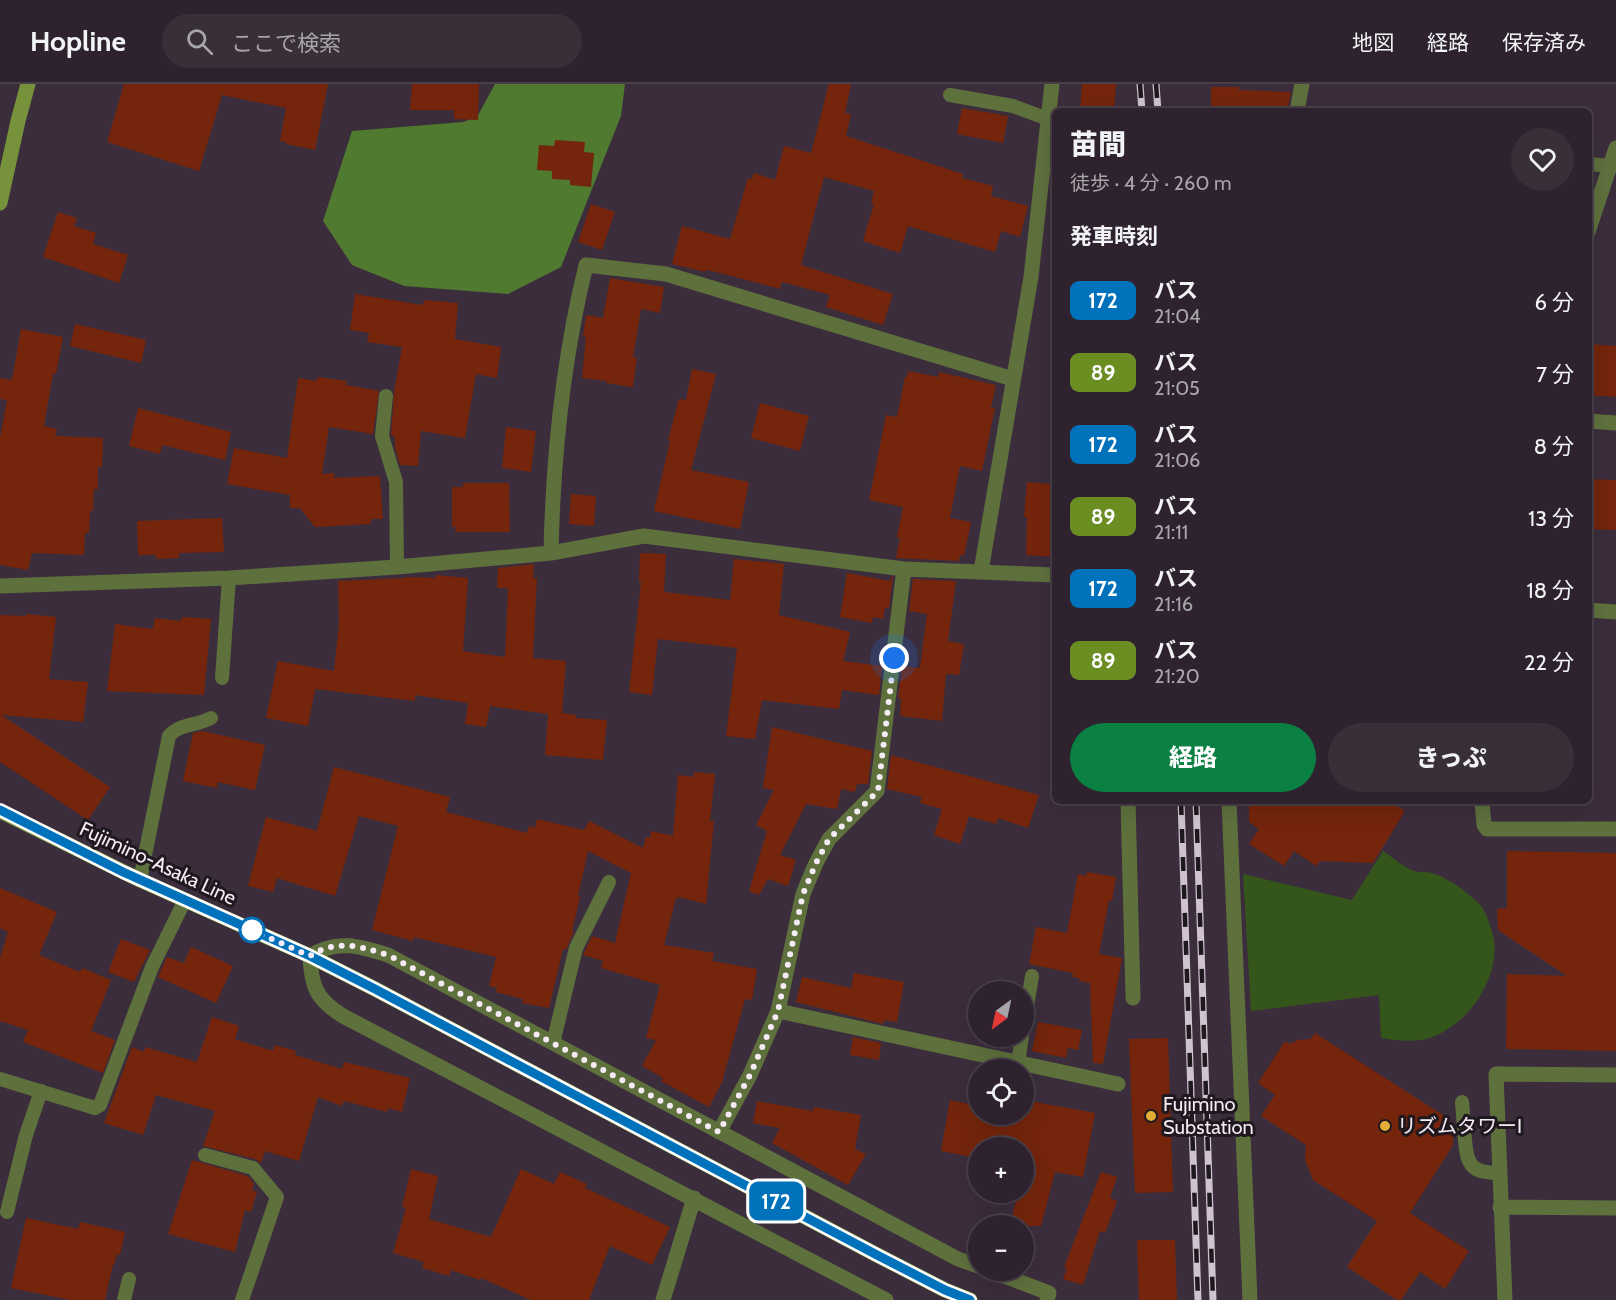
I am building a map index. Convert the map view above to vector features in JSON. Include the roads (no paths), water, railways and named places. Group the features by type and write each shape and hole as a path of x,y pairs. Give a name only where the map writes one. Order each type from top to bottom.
{"main road":[{"path":"0,203 2,180 28,84"},
{"name":"Fujimino-Asaka Line","path":"0,810 140,880 310,956 877,1255 945,1290 970,1300"}],"street":[{"path":"981,571 1031,277 1052,84"},
{"path":"1298,108 1302,84"},
{"path":"1592,221 1616,148"},
{"path":"551,553 553,482 573,319 586,265 666,274 1013,380"},
{"path":"1592,421 1616,423"},
{"path":"0,586 229,578 397,567 551,553 644,536 904,569 1052,575"},
{"path":"719,1132 750,1075 778,1011 803,894 816,863 829,839 878,791 904,569"},
{"path":"1592,610 1616,612"},
{"path":"1128,804 1133,998"},
{"path":"1229,804 1250,1300"},
{"path":"1482,804 1484,825 1487,828 1616,829"},
{"path":"886,1300 343,1016 327,1006 315,989 310,976 310,956 333,946 351,945 388,955 968,1262"},
{"path":"778,1011 1000,1059"},
{"path":"1034,1066 1118,1084"},
{"path":"1505,1300 1496,1074 1616,1075"},
{"path":"663,1300 694,1198"},
{"path":"1500,1207 1616,1208"},
{"path":"1013,1281 1048,1297"}],"lane":[{"path":"950,95 1013,106 1048,119"},
{"path":"1592,164 1611,166"},
{"path":"386,396 382,436 396,482 397,567"},
{"path":"222,678 229,578"},
{"path":"140,880 169,736 182,726 203,723 211,718"},
{"path":"553,1043 576,948 609,882"},
{"path":"0,1079 95,1108 100,1105 152,967 185,900"},
{"path":"1031,981 1032,976"},
{"path":"7,1212 26,1135 41,1091"},
{"path":"1462,1102 1466,1158 1473,1168 1483,1173 1499,1173"},
{"path":"205,1155 253,1168 277,1197 242,1300"},
{"path":"124,1300 129,1279"}],"railway":[{"path":"1140,84 1142,108"},
{"path":"1156,84 1158,108"},
{"path":"1181,804 1198,1300"},
{"path":"1196,804 1213,1300"}],"place":[{"name":"Fujimino Substation","path":"1151,1116"},
{"name":"リズムタワーI","path":"1385,1126"}]}
